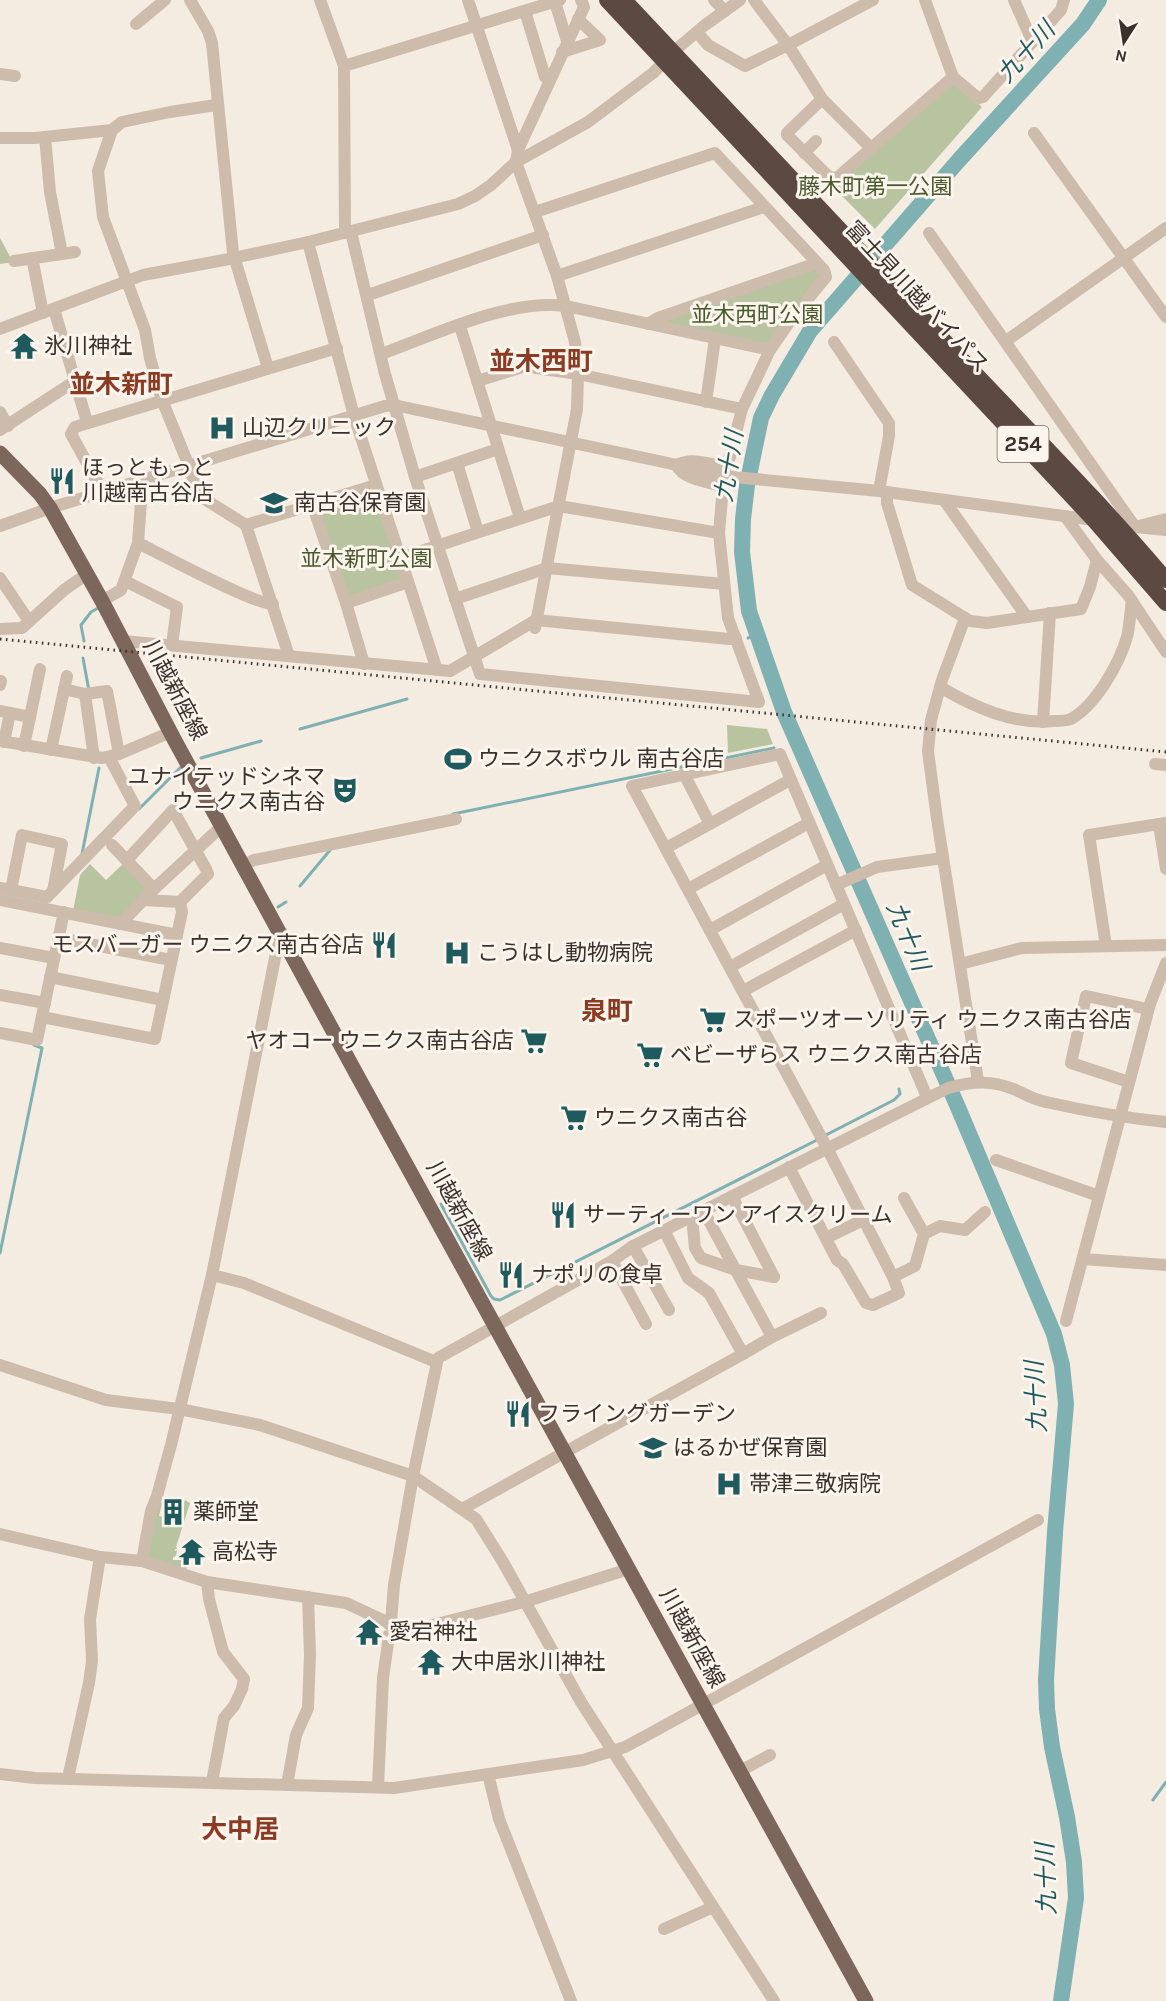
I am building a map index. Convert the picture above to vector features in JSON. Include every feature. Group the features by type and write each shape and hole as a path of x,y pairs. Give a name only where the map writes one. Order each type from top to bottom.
{"highway":[{"name":"富士見川越バイパス","path":"607,0 669,57 881,283 1166,603"},
{"name":"富士見川越バイパス","path":"624,0 669,57"},
{"name":"富士見川越バイパス","path":"881,283 1025,425 1166,580"}],"main road":[{"name":"川越新座線","path":"0,453 40,494 87,574 243,865 866,2001"}],"street":[{"path":"136,24 165,0"},
{"path":"190,0 210,37 234,258 268,368"},
{"path":"320,0 344,66 348,232 368,295 394,405 415,477 478,671 484,674 759,702 728,618 719,533 723,486 687,476 679,471 676,465"},
{"path":"468,0 557,276 575,342 578,374 577,409 536,624"},
{"path":"0,329 143,275 309,242 458,204 475,196 491,185 517,156 549,80 584,7 581,0"},
{"path":"714,0 725,11"},
{"path":"517,156 588,122 653,73 697,32 740,0"},
{"path":"753,0 788,45 822,99 871,148"},
{"path":"697,32 708,45 745,66 873,0"},
{"path":"925,0 953,77 980,98 1061,10 1064,0"},
{"path":"1014,0 1034,40"},
{"path":"344,66 557,1 565,46"},
{"path":"525,11 545,77 549,80"},
{"path":"565,46 600,40 578,19"},
{"path":"0,74 15,76"},
{"path":"822,99 787,135 827,176 833,178 838,177 953,77"},
{"path":"216,105 122,122 112,130 98,171 103,217 145,330 162,400 199,497 246,525 289,656"},
{"path":"0,138 45,137 112,130"},
{"path":"1034,133 1166,318"},
{"path":"14,261 69,253 50,192 45,137"},
{"path":"804,153 816,141"},
{"path":"535,212 715,153 824,270 826,277 770,350 741,409 728,464 692,460 676,465"},
{"path":"557,276 764,207"},
{"path":"1006,341 1166,228"},
{"path":"929,233 1136,527"},
{"path":"368,295 543,235"},
{"path":"309,242 354,416 437,670"},
{"path":"32,258 87,422"},
{"path":"648,324 658,318 817,263"},
{"path":"381,354 521,306 541,304 566,306 770,350"},
{"path":"460,326 520,518"},
{"path":"706,402 715,339"},
{"path":"834,342 889,423 883,491 912,585 970,621 987,623 1081,609 1097,560"},
{"path":"103,492 71,434 75,427 337,348"},
{"path":"477,381 523,367 578,374 741,409"},
{"path":"0,412 4,428 75,381"},
{"path":"0,526 50,508 394,405 734,477 883,491 1166,530"},
{"path":"415,477 498,449"},
{"path":"457,463 478,532"},
{"path":"102,601 121,590 138,543 141,502 135,482"},
{"path":"246,525 376,484"},
{"path":"944,500 1027,617"},
{"path":"312,504 364,663"},
{"path":"400,558 559,506 719,533"},
{"path":"1065,516 1097,560 1132,601 1166,652"},
{"path":"1136,527 1166,519"},
{"path":"138,543 244,594 264,603 273,604"},
{"path":"455,599 547,568 724,584"},
{"path":"0,629 22,628 64,590 87,574"},
{"path":"0,578 29,621"},
{"path":"125,581 177,607 172,645"},
{"path":"346,603 408,582"},
{"path":"940,687 967,703 1023,721 1069,720 1090,703 1114,668 1127,636 1132,601"},
{"path":"1043,722 1050,614"},
{"path":"965,618 940,687 931,720 928,751 978,1081"},
{"path":"123,641 450,671 536,624 737,641"},
{"path":"24,746 40,669"},
{"path":"51,750 67,676"},
{"path":"52,892 62,844 22,835 5,889 47,897 52,892 135,806 114,755 107,691 85,694 64,689"},
{"path":"85,694 94,758"},
{"path":"30,717 5,712 2,742 94,758 114,755 171,732"},
{"path":"789,1167 837,1260 843,1264 866,1304 873,1305 899,1293 827,1148 632,786 780,754 827,865 841,882 844,903 932,1095"},
{"path":"684,774 710,824"},
{"path":"666,848 790,780"},
{"path":"127,860 173,810 208,873 180,902 144,900"},
{"path":"243,865 254,860 456,819"},
{"path":"688,889 809,823"},
{"path":"1106,946 1089,835 1162,824 1166,869"},
{"path":"120,924 222,826"},
{"path":"112,845 154,889"},
{"path":"841,882 877,867 944,858"},
{"path":"710,930 827,865"},
{"path":"0,900 177,935"},
{"path":"42,1017 155,1039 182,912 180,902"},
{"path":"730,967 844,903"},
{"path":"0,1033 37,1040 64,912"},
{"path":"742,991 856,930"},
{"path":"142,1561 151,1510 157,1496 212,1275 277,948 283,937"},
{"path":"58,938 171,960"},
{"path":"960,964 1022,948 1166,945"},
{"path":"0,948 54,958"},
{"path":"1066,1321 1148,1009 1166,963"},
{"path":"50,976 163,1000"},
{"path":"0,995 45,1003"},
{"path":"1128,1082 1071,1062 1086,996 1148,1009"},
{"path":"378,1787 383,1678 397,1567 436,1362 440,1355 612,1261 633,1246 932,1095 961,1084 978,1081 1004,1086 1043,1102 1119,1118 1166,1122"},
{"path":"996,1160 1099,1196"},
{"path":"698,1213 695,1248 701,1258 736,1270 774,1277 732,1196"},
{"path":"893,1277 915,1266 924,1234 904,1198"},
{"path":"924,1234 940,1226 965,1230 985,1212"},
{"path":"698,1213 736,1270 772,1337"},
{"path":"826,1238 862,1220"},
{"path":"664,1230 688,1278 709,1293 743,1354"},
{"path":"633,1246 669,1310"},
{"path":"1083,1259 1166,1265"},
{"path":"612,1261 646,1324"},
{"path":"212,1275 244,1282 436,1362"},
{"path":"462,1509 821,1312"},
{"path":"0,1365 106,1400 179,1409 260,1425 413,1476 476,1520 503,1562 581,1702 774,2001"},
{"path":"0,1774 35,1778 413,1787 583,1760 625,1747 1038,1520"},
{"path":"0,1534 100,1557 142,1561 207,1582 346,1603 402,1629 422,1629 524,1602 629,1569"},
{"path":"68,1778 89,1683 92,1660 90,1619 100,1557"},
{"path":"207,1582 209,1599 223,1652 244,1679 234,1706 224,1718 212,1782"},
{"path":"287,1785 296,1735 308,1708 310,1654 308,1597"},
{"path":"740,1771 770,1755"},
{"path":"488,1774 499,1819 571,2001"},
{"path":"664,1929 713,1907"}],"green space":[{"name":"藤木町第一公園","path":"952,84 956,84 982,107 875,229 832,186"},
{"path":"0,238 13,262 0,264"},
{"name":"並木西町公園","path":"817,269 821,276 768,344 666,322 666,317"},
{"name":"並木新町公園","path":"374,492 402,577 401,580 351,597 347,595 319,509 320,505"},
{"path":"727,725 767,729 773,744 728,753"},
{"path":"124,863 147,890 120,919 73,911 80,875 90,864 106,880"},
{"path":"185,1500 190,1503 176,1547 178,1548 176,1555 190,1560 185,1572 148,1559 158,1502 162,1503 159,1516 178,1520"}],"waterway":[{"name":"九十川","path":"1061,2001 1076,1898 1074,1862 1067,1817 1052,1747 1046,1680 1066,1404 1062,1365 1054,1334 957,1105 784,712 749,611 742,552 747,485 761,418 810,331 959,160 1083,24 1099,0"},
{"path":"84,641 81,625 91,612 98,608"},
{"path":"748,638 756,635"},
{"path":"83,658 89,691"},
{"path":"300,729 407,699"},
{"path":"201,758 261,741"},
{"path":"453,814 774,748"},
{"path":"139,809 182,766"},
{"path":"82,854 99,768"},
{"path":"300,886 331,849"},
{"path":"278,907 286,902"},
{"path":"0,1253 42,1048 34,1045"},
{"path":"824,1136 894,1100 900,1094 899,1089"},
{"path":"441,1204 491,1296 500,1300 819,1139"},
{"path":"1153,1800 1166,1782"}],"railway":[{"path":"0,639 1166,752"}],"place":[{"name":"氷川神社","path":"24,346"},
{"name":"山辺クリニック","path":"222,428"},
{"name":"ほっともっと 川越南古谷店","path":"62,481"},
{"name":"南古谷保育園","path":"274,503"},
{"name":"ウニクスボウル 南古谷店","path":"458,759"},
{"name":"ユナイテッドシネマ ウニクス南古谷","path":"345,790"},
{"name":"モスバーガー ウニクス南古谷店","path":"384,945"},
{"name":"こうはし動物病院","path":"457,953"},
{"name":"スポーツオーソリティ ウニクス南古谷店","path":"713,1020"},
{"name":"ヤオコー ウニクス南古谷店","path":"534,1041"},
{"name":"ベビーザらス ウニクス南古谷店","path":"650,1055"},
{"name":"ウニクス南古谷","path":"574,1118"},
{"name":"サーティーワン アイスクリーム","path":"563,1215"},
{"name":"ナポリの食卓","path":"511,1275"},
{"name":"フライングガーデン","path":"518,1414"},
{"name":"はるかぜ保育園","path":"653,1448"},
{"name":"帯津三敬病院","path":"729,1484"},
{"name":"薬師堂","path":"173,1512"},
{"name":"高松寺","path":"192,1552"},
{"name":"愛宕神社","path":"369,1632"},
{"name":"大中居氷川神社","path":"431,1662"}],"district":[{"name":"並木西町","path":"541,361"},
{"name":"並木新町","path":"121,384"},
{"name":"泉町","path":"607,1011"},
{"name":"大中居","path":"240,1829"}]}
